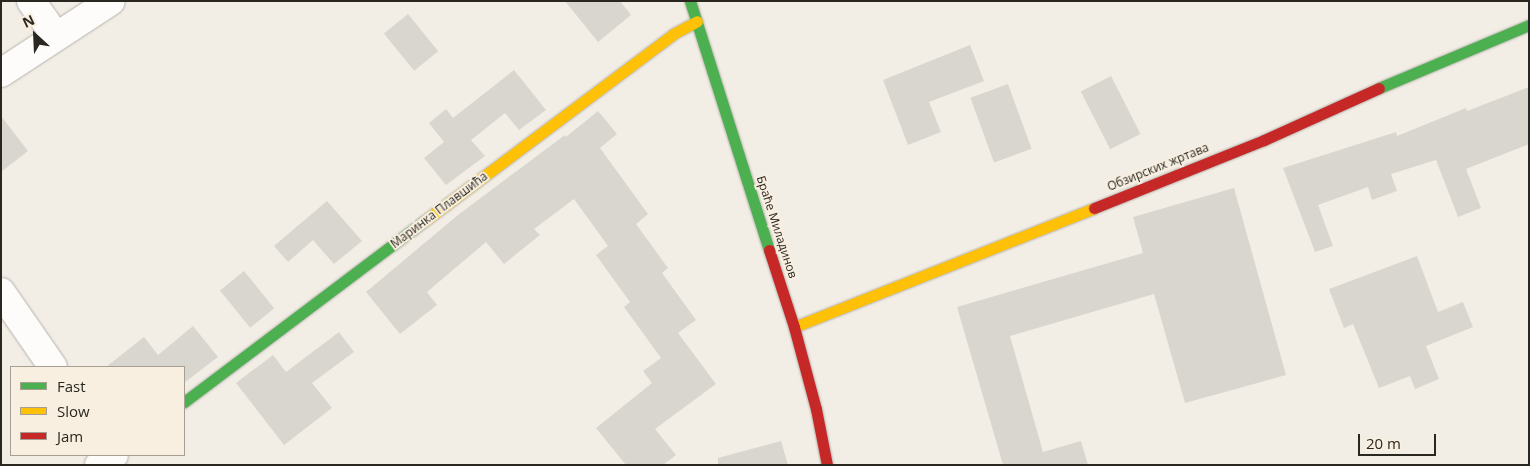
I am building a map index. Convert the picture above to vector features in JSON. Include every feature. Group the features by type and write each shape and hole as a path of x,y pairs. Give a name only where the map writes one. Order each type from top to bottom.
{"street":[{"path":"31,1 56,36"},
{"path":"1,72 110,1"},
{"name":"Браће Миладинов","path":"690,1 794,327 816,409 827,465"},
{"name":"Маринка Плавшића","path":"185,401 673,34 697,21"},
{"name":"Обзирских жртава","path":"794,327 1264,140 1416,71 1529,24"},
{"path":"1,292 52,366"},
{"path":"98,465 112,456"}],"building":[{"path":"565,1 620,1 631,15 598,42"},
{"path":"408,14 438,51 414,71 384,34"},
{"path":"970,45 984,81 929,102 941,132 908,145 883,80"},
{"path":"514,70 546,110 519,130 505,113 471,140 485,156 446,185 424,158 444,142 429,123 446,109 453,118"},
{"path":"1111,76 1141,134 1110,149 1081,91"},
{"path":"1008,84 1032,149 994,163 970,98"},
{"path":"1529,87 1529,144 1466,169 1481,208 1458,217 1436,160 1391,174 1397,191 1372,200 1368,187 1318,205 1333,246 1315,252 1283,168 1396,132 1397,136 1466,108 1467,111"},
{"path":"598,111 617,134 600,148 648,214 636,224 668,268 662,273 696,320 678,333 716,384 655,429 676,455 663,465 626,465 596,428 652,383 643,371 661,358 624,307 630,302 596,255 608,246 574,199 534,229 540,235 504,264 486,242 427,292 437,305 400,334 366,292 458,215 565,135 566,137"},
{"path":"1,116 28,151 1,172"},
{"path":"1234,188 1286,375 1185,403 1154,294 1010,336 1043,452 1081,441 1088,465 1003,465 957,307 1143,253 1133,217"},
{"path":"327,201 362,241 334,264 313,240 288,262 274,246"},
{"path":"1417,256 1438,312 1463,302 1473,327 1426,346 1439,379 1415,389 1410,376 1379,388 1353,324 1344,328 1329,289"},
{"path":"244,271 274,308 250,328 220,291"},
{"path":"193,326 218,357 185,382 185,366 107,366 144,337 158,355"},
{"path":"339,332 354,352 312,383 332,408 284,445 236,383 273,355 286,372"},
{"path":"781,441 788,465 718,465 718,458"}],"traffic: fast":[{"path":"690,1 769,250"},
{"path":"1379,88 1529,25"},
{"path":"185,401 423,222"}],"traffic: slow":[{"path":"423,222 673,34 697,21"},
{"path":"794,327 1094,208"}],"traffic: jam":[{"path":"1094,208 1264,140 1379,88"},
{"path":"769,250 794,327 816,409 827,465"}]}
